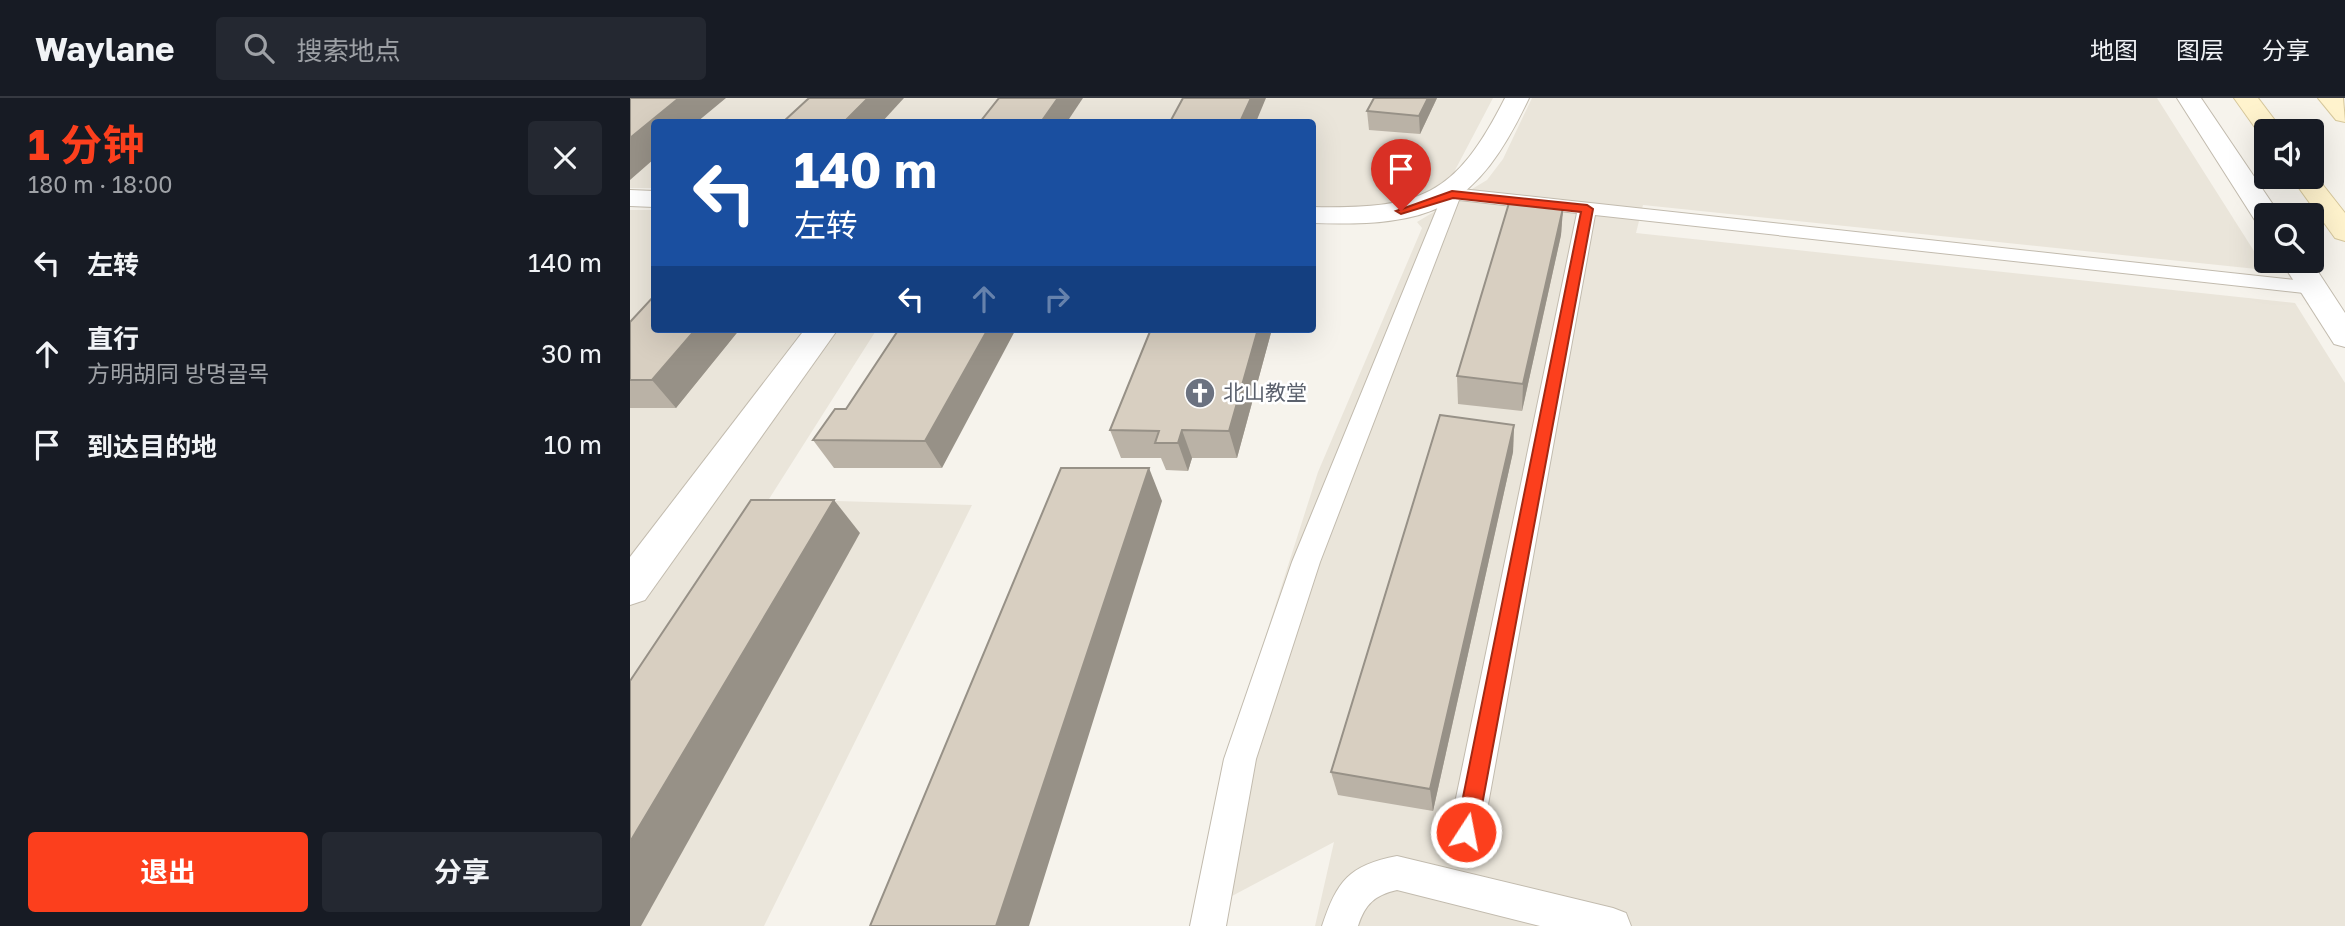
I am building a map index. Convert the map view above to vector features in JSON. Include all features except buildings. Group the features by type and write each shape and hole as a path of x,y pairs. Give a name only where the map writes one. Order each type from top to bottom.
{"main road":[{"path":"2246,98 2261,119"},
{"path":"2330,98 2345,115"},
{"path":"2313,189 2345,232"}],"street":[{"path":"1316,215 1386,214 1417,208 1452,194 1476,170 1499,140 1517,98"},
{"path":"2189,98 2258,203"},
{"path":"630,198 651,199"},
{"path":"2303,273 2345,337"},
{"path":"630,588 819,333"}],"lane":[{"path":"1208,926 1244,746 1306,562 1452,194 2313,288"},
{"path":"1466,832 1587,209"},
{"path":"1340,926 1348,899 1371,877 1397,873 1614,926"}],"shaded area":[{"path":"630,98 1493,98 1452,176 1423,195 1385,206 1355,209 1316,207 1316,119 651,119 651,188 630,188"},
{"path":"1532,98 2157,98 2254,251 2254,269 1643,205 1636,233 2295,303 2345,383 2345,926 1315,926 1334,842 1232,896 1212,926 1189,926 1254,672 1318,472 1422,228 1417,222 1487,180 1503,159"},
{"path":"630,210 651,210 651,333 874,333 769,499 972,505 764,926 630,926"}],"place":[{"name":"北山教堂","path":"1200,393"}],"route":[{"path":"1401,211 1417,208 1452,194 1587,209 1466,832"}]}
